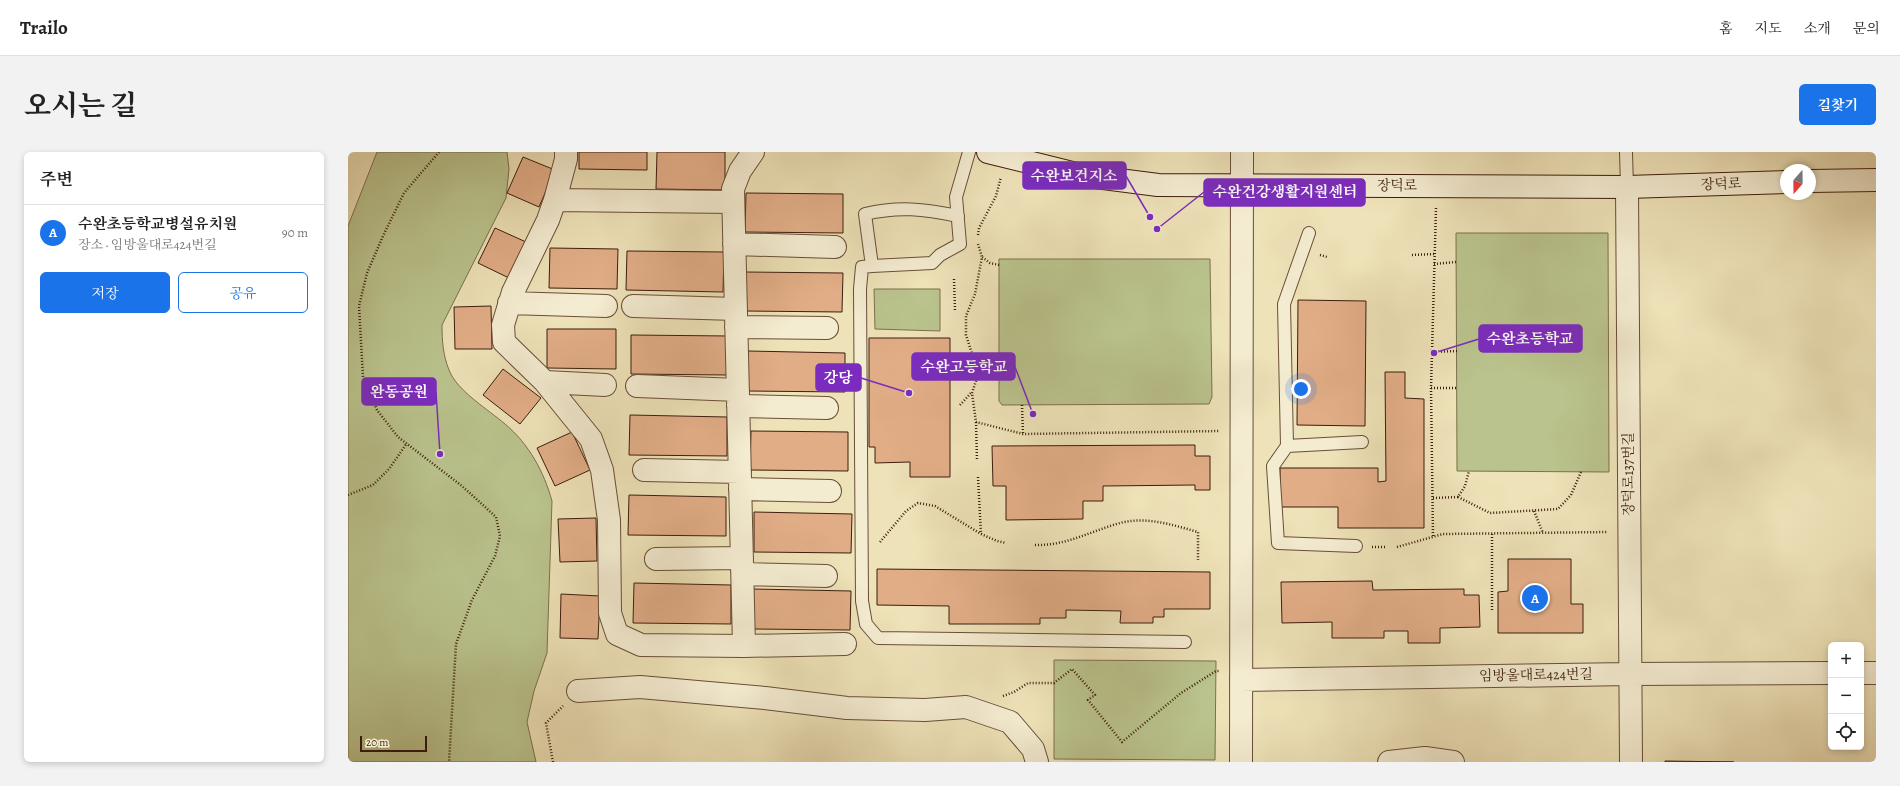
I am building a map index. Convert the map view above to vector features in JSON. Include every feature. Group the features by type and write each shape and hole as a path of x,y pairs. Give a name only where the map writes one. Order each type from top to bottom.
{"street":[{"path":"566,152 566,159 548,220 513,292 502,325 504,342 545,382 591,439 602,470 609,520 610,613 617,634 641,646 845,644"},
{"path":"744,646 733,189 740,170 753,152"},
{"path":"1241,762 1242,152"},
{"name":"장덕로","path":"1000,154 1088,176 1158,185 1627,187 1780,182"},
{"path":"1816,182 1876,180"},
{"name":"장덕로137번길","path":"1627,187 1630,762"},
{"path":"555,200 733,202"},
{"path":"734,244 835,248"},
{"path":"509,303 606,306"},
{"path":"633,306 827,328"},
{"path":"545,382 605,385"},
{"path":"637,386 827,408"},
{"path":"644,470 830,492"},
{"path":"656,559 742,566 826,576"},
{"name":"임방울대로424번길","path":"1241,675 1828,673"},
{"path":"1864,673 1876,673"},
{"path":"578,691 640,687 765,698 847,708 925,710 966,707 1010,722 1033,749 1037,762"},
{"path":"1389,762 1425,758 1453,762"}],"lane":[{"path":"969,152 956,197 960,244 940,255 932,263 862,267 860,289 862,601 866,624 878,638 1185,642"},
{"path":"1626,152 1627,187"},
{"path":"872,266 865,214 889,209 903,209 931,210 958,216"},
{"path":"1309,233 1284,304 1287,446 1273,466 1278,543 1356,546"},
{"path":"1287,446 1362,442"}],"path":[{"path":"439,152 404,193 367,273 359,306 363,377 377,410 398,437 462,486 496,517 500,536 495,556 472,600 456,644 449,762"},
{"path":"978,461 976,422 972,393 977,378 975,363 966,335 966,316 975,294 982,257 977,241 979,228 996,196 1000,154"},
{"path":"1434,536 1432,352 1435,233"},
{"path":"1412,255 1434,254"},
{"path":"982,257 990,263 999,265"},
{"path":"1434,264 1456,262"},
{"path":"954,279 956,310"},
{"path":"1432,352 1457,351"},
{"path":"1432,388 1457,388"},
{"path":"960,405 972,393"},
{"path":"1022,405 1021,421 1023,434"},
{"path":"976,422 1023,434 1213,431 1242,429"},
{"path":"348,496 373,485 389,469 407,444"},
{"path":"1458,497 1465,486 1469,471"},
{"path":"1433,498 1458,497 1490,513 1558,509 1571,496 1581,472"},
{"path":"978,477 981,534"},
{"path":"862,548 878,545 906,510 918,504 935,506 981,534 1006,543"},
{"path":"1534,511 1543,533"},
{"path":"1035,545 1067,542 1121,523 1150,520 1198,532 1198,560"},
{"path":"1397,547 1443,534 1609,532"},
{"path":"1492,533 1492,610"},
{"path":"982,712 989,701 1014,692 1028,682 1054,683 1072,669 1095,695 1088,700 1122,742 1181,693 1216,671 1241,675"},
{"path":"553,762 546,723 578,691"}],"green space":[{"path":"377,152 507,152 509,169 506,198 442,325 442,337 445,359 453,378 466,393 505,424 521,440 540,469 552,501 547,653 534,691 527,722 536,762 348,762 348,226"},
{"path":"1456,233 1608,233 1609,472 1457,471"},
{"path":"999,259 1210,259 1212,397 1209,404 1002,405 999,401"},
{"path":"874,289 940,289 940,331 875,329"},
{"path":"1054,660 1216,661 1215,760 1054,759"}],"building":[{"path":"579,152 647,152 647,170 579,169"},
{"path":"657,152 725,152 725,190 656,189"},
{"path":"523,157 555,170 539,207 507,193"},
{"path":"746,193 843,194 843,233 745,232"},
{"path":"495,228 526,242 509,278 478,263"},
{"path":"550,248 618,249 617,289 549,288"},
{"path":"627,251 724,252 723,292 626,290"},
{"path":"745,272 843,273 842,312 745,311"},
{"path":"1298,300 1366,301 1365,426 1297,425"},
{"path":"491,306 492,349 455,349 454,307"},
{"path":"547,329 616,329 616,369 547,368"},
{"path":"631,335 729,336 728,375 631,374"},
{"path":"869,338 950,338 950,477 910,477 910,462 875,463 875,447 869,447"},
{"path":"748,351 845,353 845,392 747,391"},
{"path":"503,369 541,398 520,424 483,395"},
{"path":"1385,372 1405,372 1405,398 1424,399 1424,528 1338,528 1338,507 1280,507 1280,468 1378,468 1378,482 1386,481"},
{"path":"630,415 727,417 727,456 629,455"},
{"path":"751,431 848,432 848,471 750,470"},
{"path":"572,432 590,470 555,486 537,448"},
{"path":"1195,445 1195,456 1210,456 1210,490 1195,490 1195,485 1103,486 1103,501 1083,501 1083,519 1006,520 1006,486 993,486 992,446"},
{"path":"629,495 726,497 726,536 628,535"},
{"path":"754,512 852,514 851,553 754,552"},
{"path":"596,518 597,561 560,562 558,519"},
{"path":"1508,559 1571,559 1571,604 1583,604 1583,633 1498,633 1498,592 1508,591"},
{"path":"877,569 1210,572 1210,609 1164,609 1164,617 1153,617 1153,623 1120,623 1121,611 1066,610 1066,618 1040,618 1040,624 949,624 949,606 877,605"},
{"path":"1372,581 1373,590 1464,589 1464,595 1479,595 1480,627 1440,628 1440,643 1408,643 1408,631 1384,631 1384,638 1332,638 1332,622 1282,623 1281,582"},
{"path":"634,583 731,585 731,624 633,623"},
{"path":"753,589 851,591 850,630 753,629"},
{"path":"561,594 600,596 598,639 560,638"},
{"path":"1665,761 1734,762 1665,762"}],"place":[{"name":"수완보건지소","path":"1150,217"},
{"name":"수완건강생활지원센터","path":"1157,229"},
{"name":"수완초등학교","path":"1434,353"},
{"name":"강당","path":"909,393"},
{"name":"수완고등학교","path":"1033,414"},
{"name":"완동공원","path":"440,454"},
{"name":"수완초등학교병설유치원","path":"1535,598"}]}
